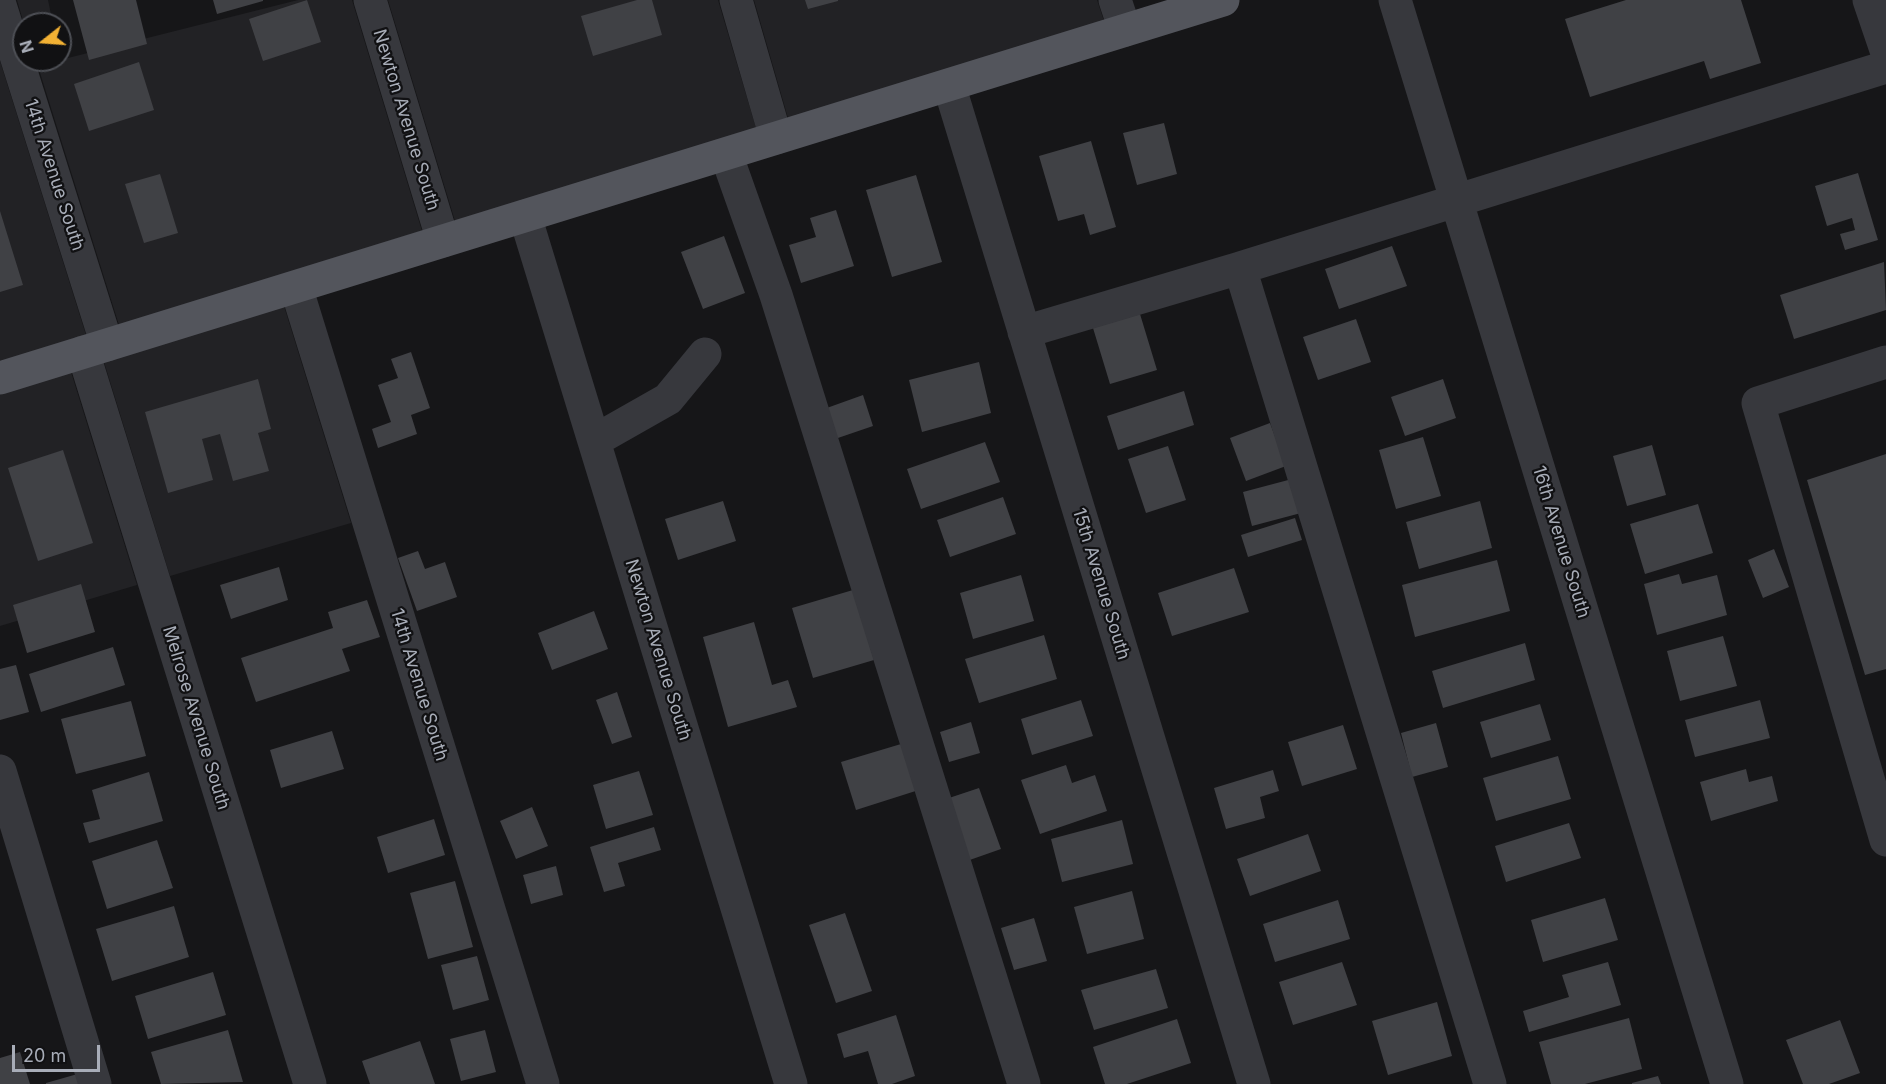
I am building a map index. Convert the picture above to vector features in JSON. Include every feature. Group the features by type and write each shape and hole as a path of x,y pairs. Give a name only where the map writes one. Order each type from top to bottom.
{"main road":[{"path":"0,378 948,85 1120,15 1223,0"}],"street":[{"name":"Newton Avenue South","path":"370,0 443,241"},
{"path":"736,0 776,138"},
{"name":"16th Avenue South","path":"1395,0 1727,1084"},
{"path":"1869,0 1886,50"},
{"name":"14th Avenue South","path":"0,5 95,348"},
{"path":"1024,332 1240,268 1886,67"},
{"name":"15th Avenue South","path":"948,85 1254,1084"},
{"path":"726,154 776,295 1024,1084"},
{"name":"Newton Avenue South","path":"525,216 790,1084"},
{"path":"1240,268 1490,1084"},
{"name":"14th Avenue South","path":"296,286 543,1084"},
{"name":"Melrose Avenue South","path":"95,348 310,1084"},
{"path":"594,441 668,399 705,354"},
{"path":"1886,362 1758,403 1886,840"},
{"path":"0,771 95,1084"}],"shaded area":[{"path":"17,0 48,0 50,12 20,12"},
{"path":"298,0 352,0 422,231 119,325 40,72 72,72 72,57"},
{"path":"388,0 718,0 756,128 455,221"},
{"path":"754,0 1097,0 1104,21 788,118"},
{"path":"0,61 86,335 0,362"},
{"path":"284,306 351,523 170,576 104,362"},
{"path":"71,372 137,585 0,626 0,394"}],"building":[{"path":"73,0 136,0 147,44 89,60"},
{"path":"213,0 263,0 263,1 217,14"},
{"path":"307,0 321,42 263,61 249,19"},
{"path":"637,0 652,0 662,35 593,56 581,16"},
{"path":"805,0 838,0 838,1 808,9"},
{"path":"1626,0 1741,0 1761,63 1710,79 1704,61 1590,97 1565,19"},
{"path":"139,62 154,110 89,131 74,84"},
{"path":"1164,123 1177,174 1137,185 1123,133"},
{"path":"1091,141 1116,227 1090,235 1084,214 1058,221 1039,156"},
{"path":"1858,173 1878,240 1845,250 1840,234 1855,230 1852,218 1827,226 1815,186"},
{"path":"160,174 178,233 144,243 125,184"},
{"path":"916,175 942,262 892,277 866,190"},
{"path":"836,210 854,266 801,283 789,245 816,237 810,218"},
{"path":"0,211 23,285 0,292"},
{"path":"724,236 745,293 703,309 681,252"},
{"path":"1392,246 1407,286 1339,309 1325,269"},
{"path":"1884,262 1886,310 1794,339 1780,295"},
{"path":"1140,314 1157,370 1110,384 1093,328"},
{"path":"1356,319 1371,362 1318,380 1303,337"},
{"path":"411,352 430,408 411,415 417,434 378,448 372,429 391,422 378,385 398,378 391,359"},
{"path":"979,362 991,413 922,432 909,380"},
{"path":"258,379 271,429 258,433 269,471 233,481 220,434 202,439 213,480 168,493 145,412"},
{"path":"1443,379 1456,418 1405,436 1391,397"},
{"path":"1184,391 1194,425 1118,450 1107,416"},
{"path":"863,395 873,426 835,439 824,409"},
{"path":"1270,423 1286,466 1246,481 1230,438"},
{"path":"1423,437 1441,496 1396,509 1379,450"},
{"path":"985,442 1000,482 921,509 907,469"},
{"path":"1652,445 1666,495 1627,506 1613,456"},
{"path":"1168,446 1186,500 1146,513 1128,459"},
{"path":"63,450 93,543 38,561 8,468"},
{"path":"1886,454 1886,669 1865,675 1807,480"},
{"path":"1292,479 1301,513 1252,526 1243,492"},
{"path":"1003,497 1016,534 950,557 937,520"},
{"path":"723,501 736,541 678,560 665,519"},
{"path":"1480,501 1492,548 1419,569 1406,522"},
{"path":"1698,504 1713,553 1645,574 1630,524"},
{"path":"1295,518 1302,540 1248,557 1241,535"},
{"path":"1774,549 1789,587 1763,598 1748,560"},
{"path":"418,551 425,569 445,562 457,597 417,611 398,558"},
{"path":"1497,560 1510,611 1415,637 1402,585"},
{"path":"279,567 288,600 231,619 220,585"},
{"path":"1234,568 1249,612 1172,636 1158,593"},
{"path":"1679,574 1682,584 1717,575 1727,615 1657,635 1644,584"},
{"path":"1021,575 1034,621 973,639 960,593"},
{"path":"81,584 95,632 27,653 13,605"},
{"path":"853,590 874,660 813,678 792,608"},
{"path":"367,600 380,637 342,649 350,671 256,702 241,658 333,628 328,612"},
{"path":"594,611 608,649 552,670 538,633"},
{"path":"754,622 772,685 788,680 797,707 728,727 703,637"},
{"path":"1044,635 1057,679 979,703 965,659"},
{"path":"1723,636 1737,686 1680,701 1667,651"},
{"path":"1525,643 1535,680 1443,708 1432,671"},
{"path":"113,647 125,685 41,712 29,674"},
{"path":"16,665 29,712 0,720 0,669"},
{"path":"617,692 632,737 612,744 596,700"},
{"path":"1081,700 1093,736 1032,755 1021,719"},
{"path":"1760,700 1770,738 1695,757 1685,720"},
{"path":"131,701 146,756 76,774 61,719"},
{"path":"1540,704 1551,740 1491,758 1480,722"},
{"path":"971,722 980,753 949,762 940,732"},
{"path":"1436,723 1448,767 1412,777 1401,733"},
{"path":"1343,725 1357,769 1302,786 1288,742"},
{"path":"332,731 344,769 281,788 270,750"},
{"path":"911,741 925,788 856,810 841,762"},
{"path":"1558,756 1571,799 1496,821 1483,778"},
{"path":"1066,765 1072,783 1095,775 1107,811 1040,834 1021,780"},
{"path":"1746,769 1749,782 1772,776 1778,801 1711,821 1700,782"},
{"path":"1273,770 1279,791 1260,797 1265,818 1226,829 1214,788"},
{"path":"639,771 653,815 606,829 593,785"},
{"path":"149,772 163,821 89,843 83,823 100,819 92,790"},
{"path":"979,788 1001,849 964,862 943,800"},
{"path":"532,807 548,846 516,859 500,821"},
{"path":"434,819 445,855 388,873 377,837"},
{"path":"1122,820 1133,864 1062,882 1051,839"},
{"path":"1569,823 1581,858 1506,882 1495,846"},
{"path":"654,827 661,850 618,863 625,886 604,892 590,847"},
{"path":"1308,834 1321,871 1250,896 1237,859"},
{"path":"157,840 173,888 107,909 92,861"},
{"path":"556,866 563,895 531,904 523,875"},
{"path":"455,881 473,947 428,959 410,893"},
{"path":"1132,891 1144,939 1087,954 1074,907"},
{"path":"1605,898 1618,940 1543,962 1531,920"},
{"path":"1338,900 1350,939 1275,962 1263,924"},
{"path":"174,906 189,957 112,981 96,929"},
{"path":"845,913 872,991 836,1003 809,925"},
{"path":"1034,918 1047,961 1014,970 1001,928"},
{"path":"477,956 489,1000 453,1010 441,965"},
{"path":"1342,962 1357,1005 1293,1025 1279,982"},
{"path":"1608,962 1621,1005 1529,1032 1523,1011 1569,997 1562,975"},
{"path":"1156,969 1168,1008 1094,1030 1081,990"},
{"path":"213,972 226,1015 148,1039 135,996"},
{"path":"1437,1002 1452,1056 1388,1075 1372,1021"},
{"path":"896,1015 915,1076 892,1084 878,1084 868,1051 844,1058 837,1034"},
{"path":"1629,1018 1642,1069 1585,1084 1551,1084 1539,1042"},
{"path":"1177,1019 1191,1063 1127,1084 1105,1084 1093,1047"},
{"path":"1840,1020 1860,1073 1829,1084 1803,1084 1786,1040"},
{"path":"228,1030 243,1082 161,1084 151,1052"},
{"path":"485,1030 496,1072 461,1081 450,1039"},
{"path":"420,1041 435,1084 370,1084 362,1061"},
{"path":"20,1052 30,1084 0,1084 0,1058"},
{"path":"81,1073 84,1084 46,1084 46,1083"},
{"path":"1658,1076 1661,1084 1632,1084 1632,1083"}]}
